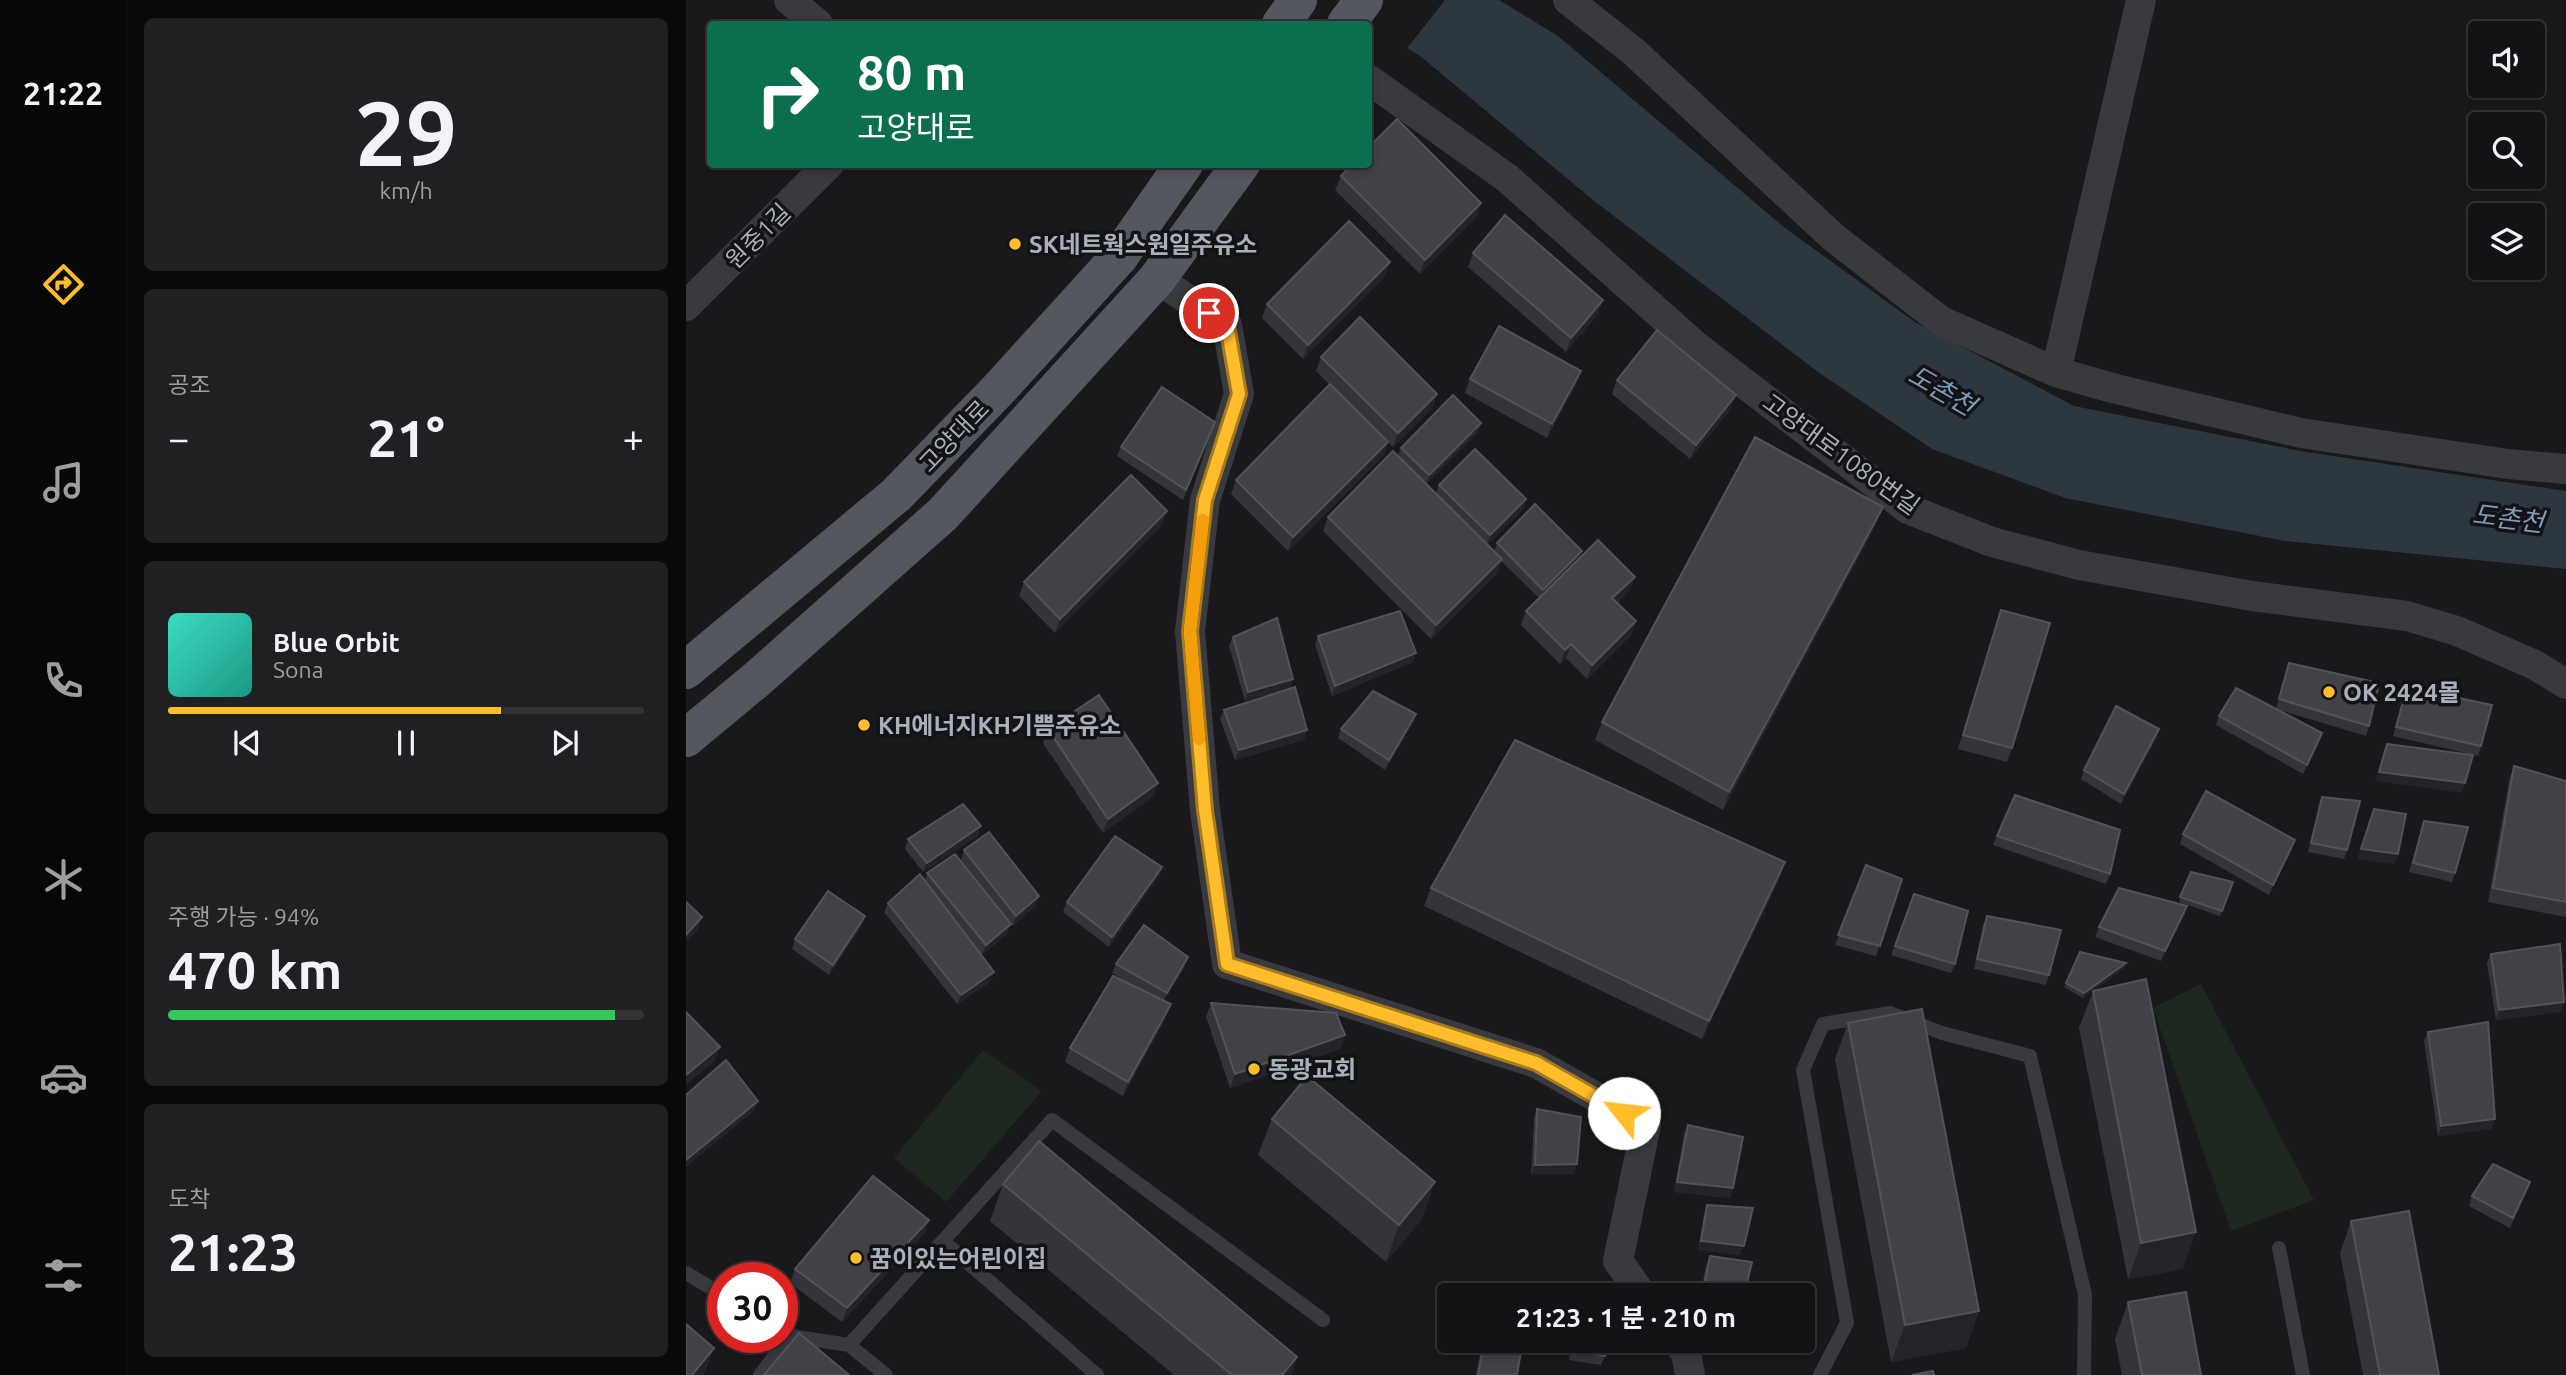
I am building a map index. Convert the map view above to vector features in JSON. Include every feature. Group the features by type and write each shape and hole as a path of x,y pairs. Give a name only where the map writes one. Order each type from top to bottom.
{"main road":[{"path":"1348,21 1364,0"},
{"name":"고양대로","path":"686,670 896,495 998,390 1119,257 1181,168"},
{"name":"고양대로","path":"686,738 943,514 1157,279 1238,168"}],"street":[{"path":"789,0 814,21"},
{"path":"1568,0 1634,52 1833,237 1941,321 2056,372 2301,433 2508,464 2566,469"},
{"path":"2056,372 2141,0"},
{"name":"고양대로1080번길","path":"1372,82 1507,178 1697,347 1908,509 1992,542 2080,565 2252,596 2407,616 2456,631 2535,665 2566,684"},
{"name":"원중1길","path":"686,306 825,168"},
{"path":"1157,279 1227,325 1239,394 1205,500 1190,631 1205,810 1227,964 1536,1063 1646,1125 1618,1261 1634,1283"},
{"path":"1686,1353 1690,1375"}],"lane":[{"path":"1820,1375 1847,1323 1803,1070 1823,1024 1890,1013 1942,1033 2030,1056 2085,1295 2084,1375"},
{"path":"849,1345 1052,1120 1322,1320"},
{"path":"943,1241 1097,1375"},
{"path":"2279,1248 2303,1375"},
{"path":"686,1273 707,1286"},
{"path":"798,1336 849,1345 886,1375"},
{"path":"761,1375 774,1353"}],"shaded area":[{"path":"2201,984 2314,1200 2231,1231 2153,1008"},
{"path":"983,1050 1042,1091 946,1202 894,1158"}],"water":[{"name":"도촌천","path":"1322,0 1499,0 1558,36 1785,228 1915,322 2074,406 2300,451 2566,491 2566,569 2285,541 2065,498 1932,449 1818,372 1593,200 1419,55 1372,28 1372,21 1359,21"}],"pier":[{"path":"1319,0 1445,0 1405,51 1372,32 1372,21 1354,21"}],"building":[{"path":"1397,119 1481,203 1425,260 1341,176 1348,168 1372,168 1372,144"},
{"path":"1505,215 1603,300 1571,338 1473,253"},
{"path":"1349,221 1390,262 1308,345 1267,304"},
{"path":"1360,317 1437,394 1398,433 1321,357"},
{"path":"1499,326 1581,371 1552,424 1470,379"},
{"path":"1657,330 1736,395 1696,445 1617,380"},
{"path":"1330,384 1388,442 1293,537 1236,480"},
{"path":"1162,387 1215,422 1186,490 1121,447"},
{"path":"1453,395 1481,423 1429,475 1401,448"},
{"path":"1755,437 1883,507 1729,792 1602,722"},
{"path":"1475,449 1526,499 1490,535 1439,485"},
{"path":"1393,451 1502,559 1436,625 1328,517"},
{"path":"1131,475 1167,511 1060,619 1024,582"},
{"path":"1535,504 1582,551 1543,590 1497,543"},
{"path":"1598,540 1635,577 1612,598 1636,621 1592,665 1571,644 1565,650 1526,611"},
{"path":"2001,610 2050,623 2012,748 1963,735"},
{"path":"1400,611 1416,653 1335,686 1318,636"},
{"path":"1277,618 1293,679 1248,692 1233,637"},
{"path":"2289,663 2379,683 2369,726 2279,699"},
{"path":"1295,687 1307,730 1239,750 1224,710"},
{"path":"2407,687 2492,705 2481,746 2396,727"},
{"path":"2236,688 2322,733 2307,765 2219,716"},
{"path":"1373,691 1416,714 1389,760 1341,729"},
{"path":"1099,695 1158,783 1108,819 1048,729"},
{"path":"2116,706 2159,729 2124,794 2084,770"},
{"path":"1515,740 1785,862 1709,1021 1431,888"},
{"path":"2387,744 2473,755 2465,783 2379,772"},
{"path":"2514,766 2566,781 2566,902 2493,888"},
{"path":"2206,791 2295,840 2273,885 2183,834"},
{"path":"2015,795 2120,830 2110,874 1997,836"},
{"path":"2322,797 2360,801 2347,850 2311,843"},
{"path":"963,804 981,826 927,863 908,839"},
{"path":"2374,809 2406,814 2398,854 2361,849"},
{"path":"2424,821 2468,827 2455,873 2413,863"},
{"path":"989,832 1039,896 1016,916 964,850"},
{"path":"1115,836 1162,867 1112,937 1067,902"},
{"path":"955,854 1011,924 986,945 927,873"},
{"path":"1866,865 1902,879 1880,946 1838,935"},
{"path":"2191,872 2233,882 2222,911 2180,897"},
{"path":"920,874 994,972 961,995 888,903"},
{"path":"2119,888 2187,906 2165,951 2099,927"},
{"path":"828,891 865,916 833,965 795,939"},
{"path":"1914,894 1968,911 1955,964 1895,946"},
{"path":"686,902 702,917 686,935"},
{"path":"1987,916 2061,930 2049,975 1977,959"},
{"path":"1144,925 1188,957 1167,993 1116,964"},
{"path":"2560,944 2564,1002 2499,1010 2491,954"},
{"path":"2080,952 2126,963 2084,993 2066,983"},
{"path":"1113,976 1171,1004 1128,1082 1070,1048"},
{"path":"2146,979 2196,1232 2141,1243 2093,991"},
{"name":"동광교회","path":"1211,1003 1336,1013 1345,1035 1235,1074"},
{"path":"1922,1009 1979,1311 1905,1325 1848,1023"},
{"path":"686,1012 720,1047 686,1075"},
{"path":"2488,1022 2495,1119 2441,1126 2428,1032"},
{"path":"726,1060 758,1101 686,1160 686,1095"},
{"path":"1307,1076 1435,1182 1399,1225 1272,1119"},
{"path":"1537,1109 1581,1117 1577,1164 1535,1165"},
{"path":"1688,1125 1743,1137 1733,1188 1677,1182"},
{"path":"1039,1141 1297,1357 1282,1375 1232,1375 1003,1184"},
{"path":"2493,1164 2530,1182 2513,1218 2472,1196"},
{"name":"꿈이있는어린이집","path":"873,1176 929,1220 847,1308 798,1271 798,1265"},
{"path":"1707,1205 1753,1208 1744,1246 1701,1241"},
{"path":"2409,1211 2439,1375 2380,1375 2351,1221"},
{"path":"1710,1256 1752,1262 1747,1283 1704,1283"},
{"path":"2186,1292 2201,1375 2142,1375 2128,1302"},
{"path":"686,1324 707,1342 707,1353 710,1353 692,1375 686,1375"},
{"path":"798,1334 849,1375 764,1375 782,1353 798,1353"},
{"path":"1482,1353 1521,1353 1517,1375 1478,1375"},
{"path":"1933,1371 1934,1375 1912,1375"}],"slow traffic":[{"path":"1199,739 1190,631 1203,520"}],"place":[{"name":"SK네트웍스원일주유소","path":"1015,244"},
{"name":"OK 2424몰","path":"2329,692"},
{"name":"KH에너지KH기쁨주유소","path":"864,725"},
{"name":"동광교회","path":"1254,1069"},
{"name":"꿈이있는어린이집","path":"856,1258"}],"route":[{"path":"1209,313 1227,325 1239,394 1205,500 1190,631 1205,810 1227,964 1536,1063 1624,1113"}]}
